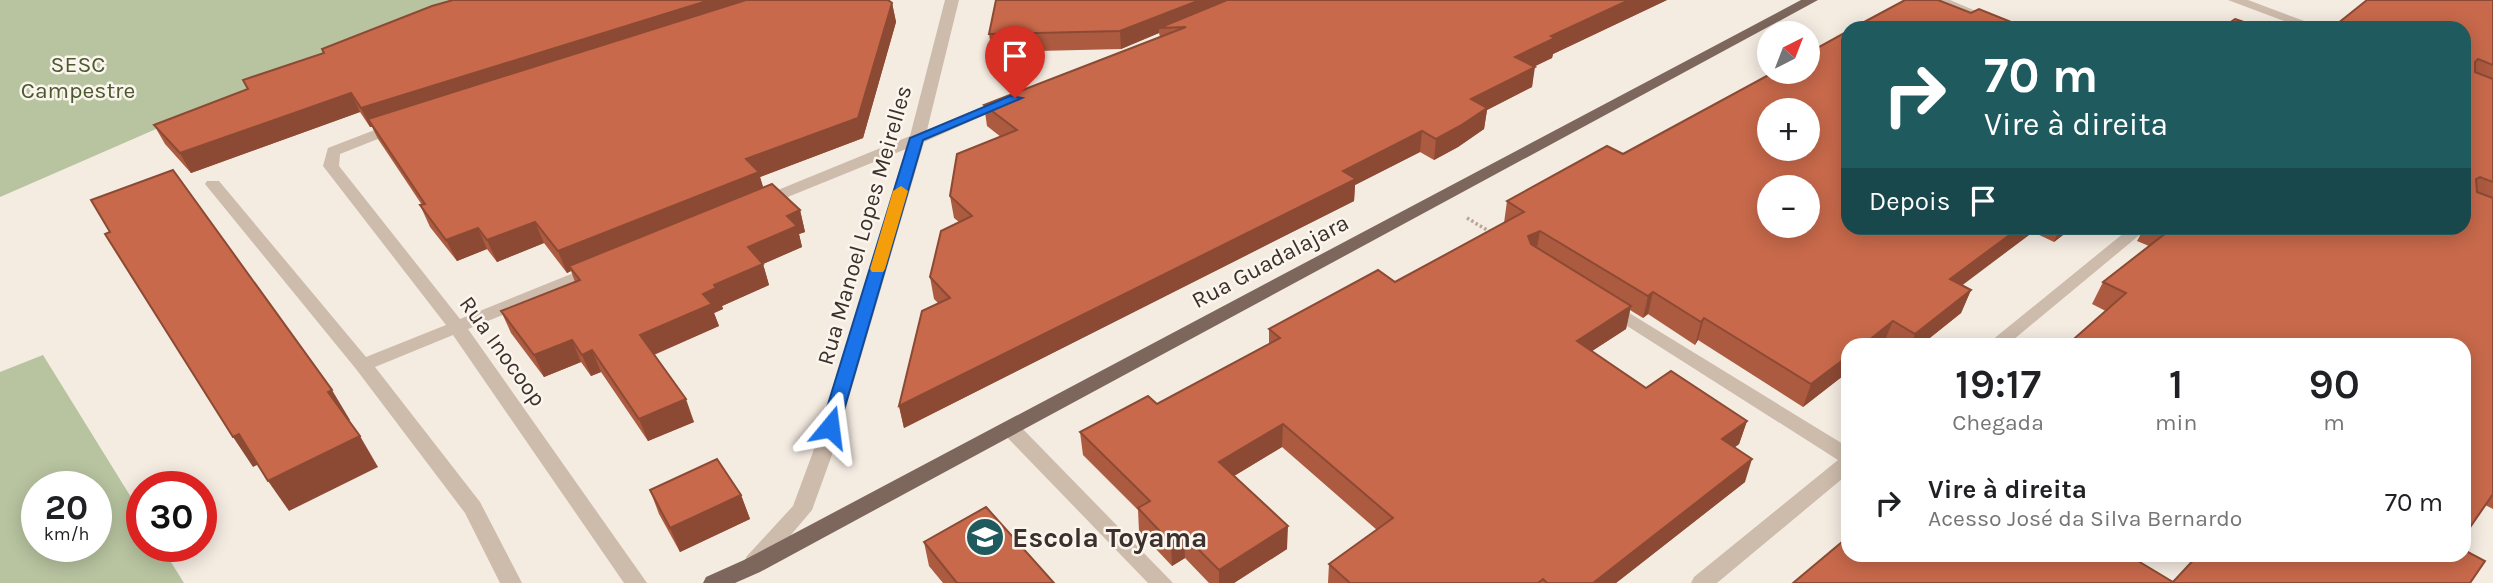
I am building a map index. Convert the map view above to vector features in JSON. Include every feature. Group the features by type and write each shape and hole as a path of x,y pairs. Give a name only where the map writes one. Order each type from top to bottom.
{"main road":[{"name":"Rua Guadalajara","path":"714,583 752,566 1811,0"}],"street":[{"name":"Rua Manoel Lopes Meirelles","path":"752,566 802,510 823,452 916,138 952,0"},
{"path":"1938,0 1991,21"},
{"path":"2235,0 2296,21"},
{"path":"2267,11 2282,0"},
{"path":"751,206 1019,97"},
{"name":"Rua Inocoop","path":"414,121 333,150 331,166 457,327 636,583"},
{"path":"214,184 363,365 473,508 510,583"},
{"path":"2004,338 2131,235"},
{"path":"363,365 610,264"},
{"path":"1593,296 1841,453"},
{"path":"1010,428 1163,583"},
{"path":"1702,583 1841,469"}],"path":[{"path":"1438,200 1502,240"}],"green space":[{"name":"SESC Campestre","path":"0,0 452,0 0,197"},
{"path":"43,355 126,489 126,562 171,562 184,583 0,583 0,372"}],"building":[{"path":"453,0 710,0 361,108 351,93 180,153 154,125 248,89 243,80 324,53 322,49"},
{"path":"746,0 888,0 892,3 858,118 746,159 759,172 558,251 535,222 487,240 478,228 446,240 420,205 425,204 368,119"},
{"path":"996,0 1200,0 1120,31 989,34"},
{"path":"1227,0 1629,0 1551,36 1555,38 1515,57 1535,67 1471,99 1487,108 1460,126 1436,139 1422,131 1343,171 1356,179 899,406 922,311 950,298 930,277 941,231 972,216 950,196 957,154 1017,130 984,105 1186,27 1159,28"},
{"path":"1905,0 1938,0 1971,13 1979,9 2009,21 1866,21"},
{"path":"2367,0 2493,0 2493,65 2478,59 2475,62 2475,72 2493,79 2493,182 2480,177 2476,179 2477,192 2493,198 2493,494 2471,526 2471,338 2075,338 2126,293 2103,282 2163,235 2471,235 2471,21 2341,21"},
{"path":"1841,35 1841,235 2010,235 1950,279 1971,290 1915,334 1893,321 1872,338 1841,338 1841,361 1811,384 1704,318 1701,322 1653,292 1648,296 1540,231 1528,236 1531,244 1631,306 1577,341 1646,388 1671,371 1747,421 1722,439 1752,459 1593,583 1547,583 1543,579 1538,583 1350,583 1329,564 1393,518 1283,424 1219,462 1288,526 1219,570 1184,535 1171,543 1138,508 1150,501 1080,432 1148,396 1157,404 1280,338 1269,329 1378,270 1395,282 1524,212 1507,201 1607,146 1623,154 1757,81 1757,84 1820,84 1820,46"},
{"path":"173,170 332,390 328,392 360,436 268,481 239,434 233,437 105,234 110,232 91,200"},
{"path":"772,184 800,210 787,216 797,226 748,247 763,264 714,285 716,288 703,294 712,304 640,335 686,399 639,419 592,350 582,355 572,340 534,355 501,311 580,280 569,266"},
{"path":"717,459 741,495 670,528 650,490"},
{"path":"986,507 1054,583 957,583 924,542"},
{"path":"1841,543 1841,562 2140,562 2173,582 2192,562 2471,562 2471,554 2485,561 2470,583 1793,583"}],"slow traffic":[{"path":"877,269 901,191"}],"place":[{"name":"Escola Toyama","path":"985,537"}],"route":[{"path":"830,427 916,138 1015,98"}]}
